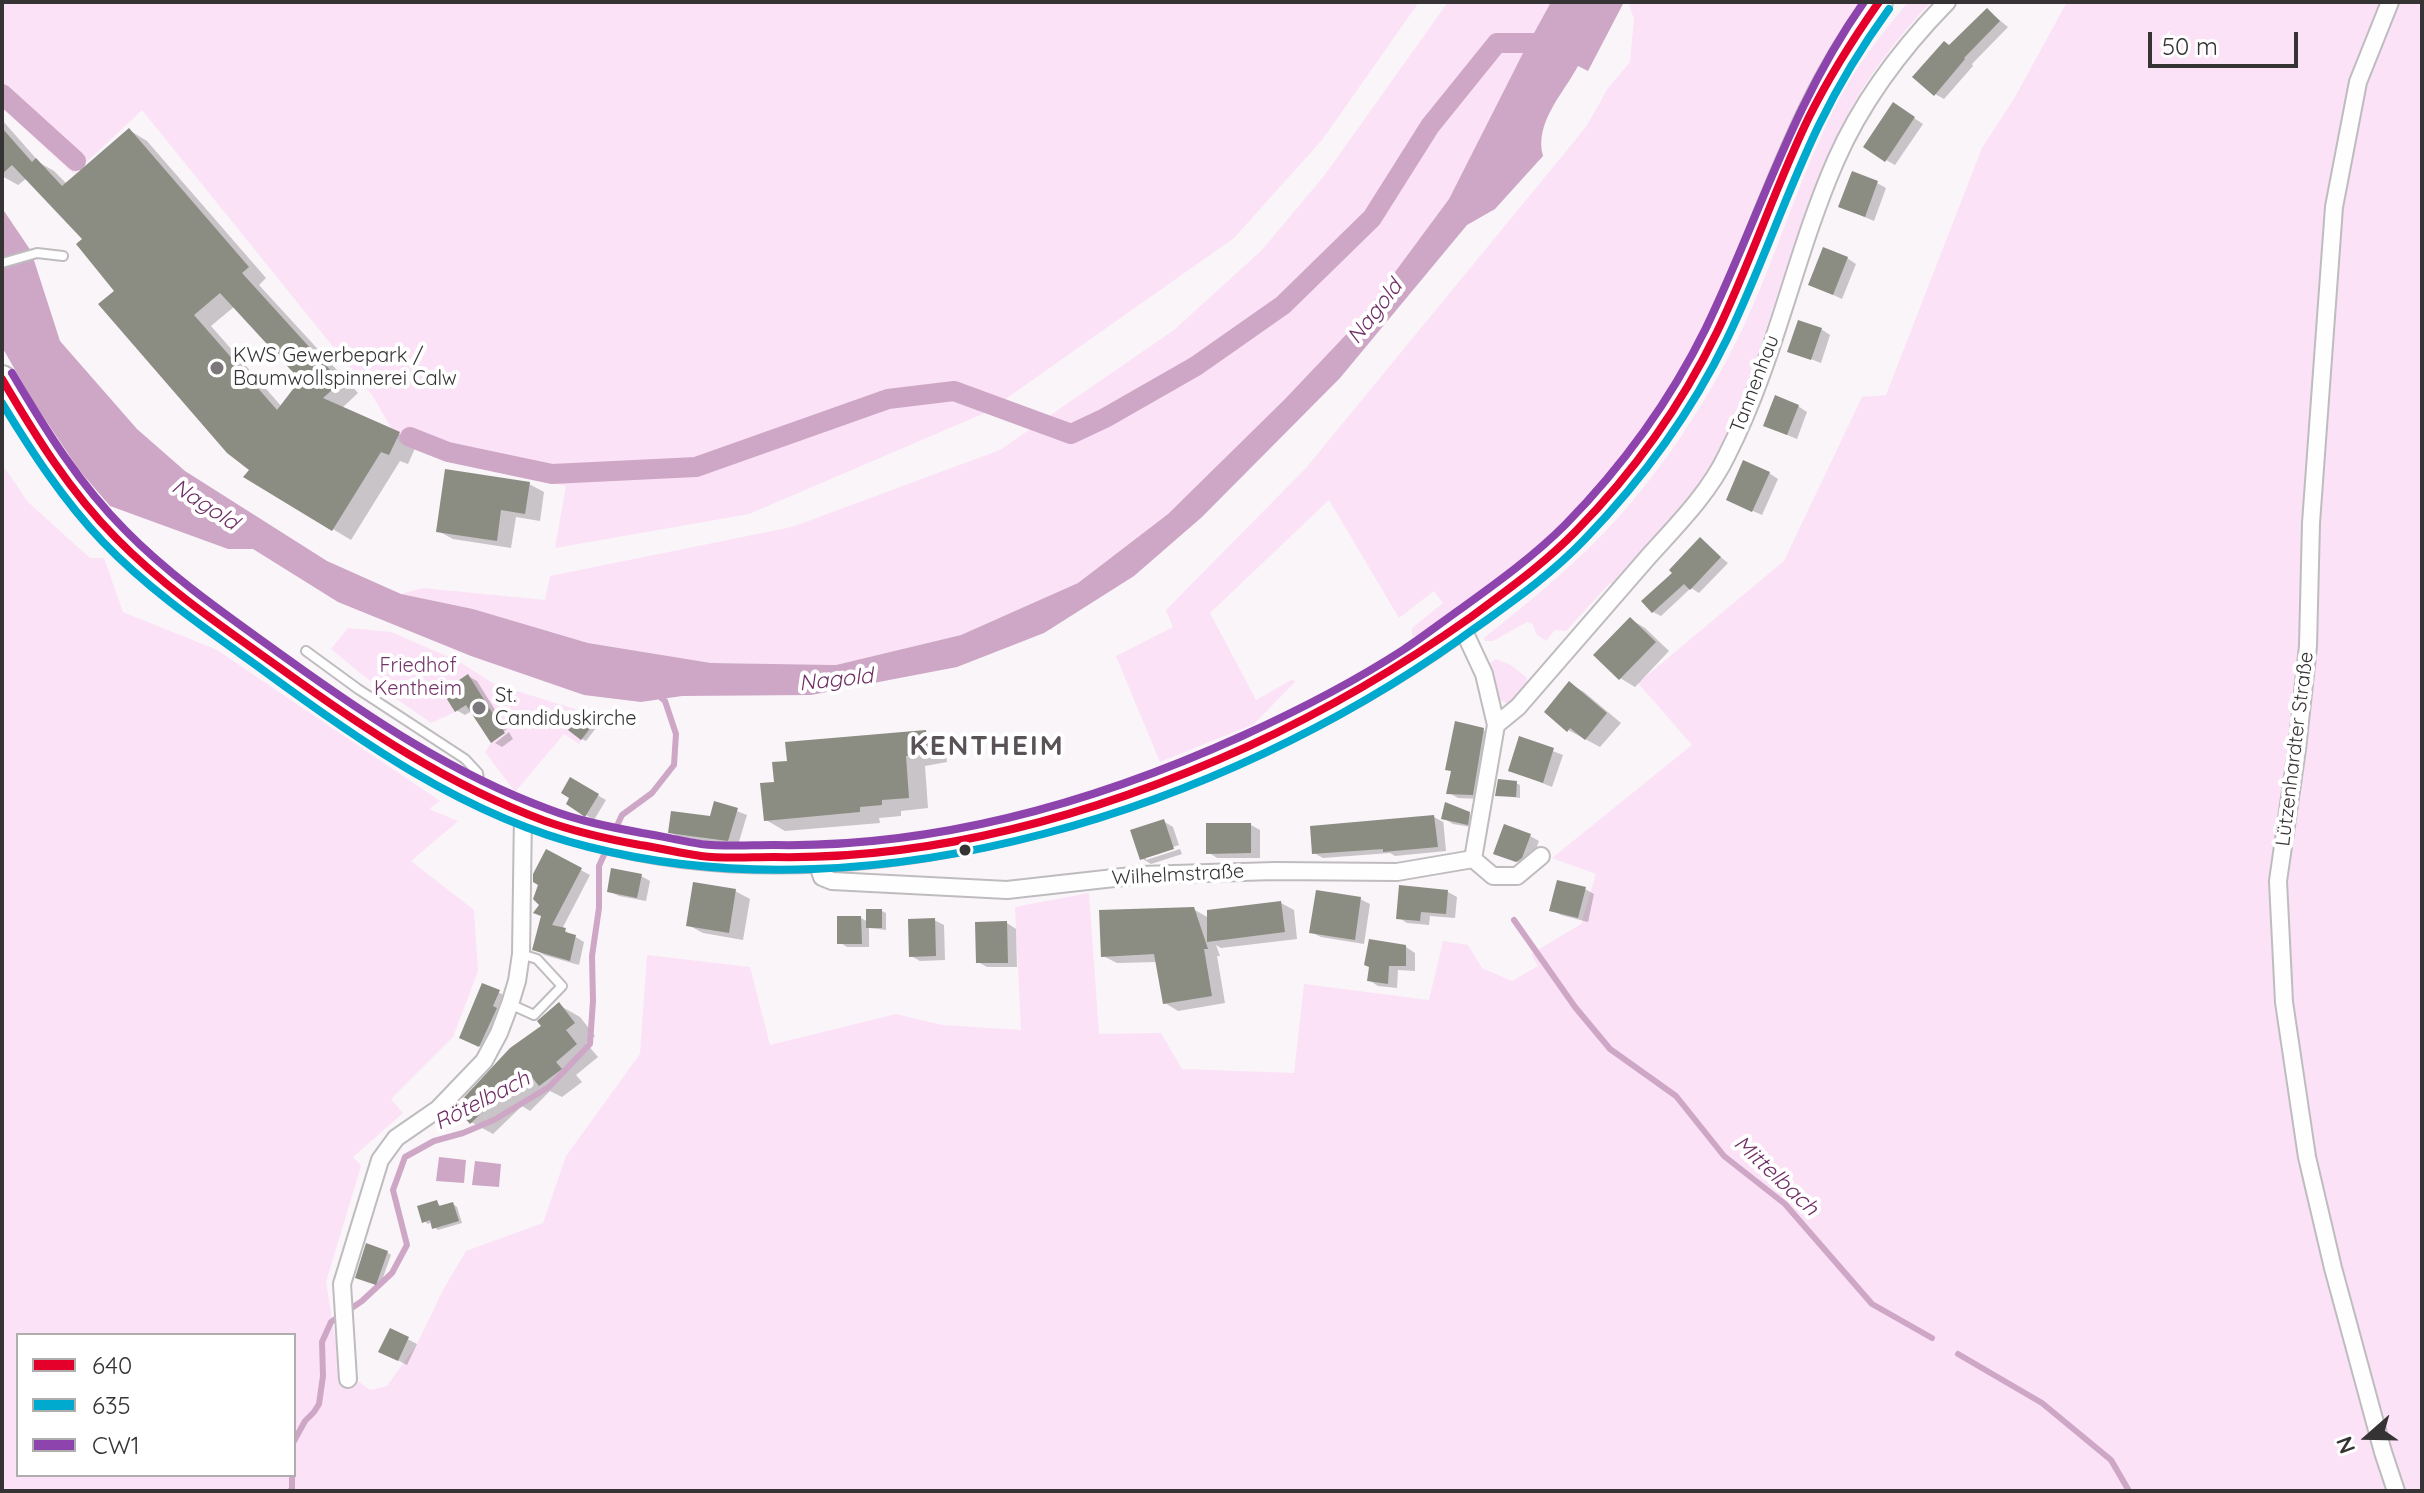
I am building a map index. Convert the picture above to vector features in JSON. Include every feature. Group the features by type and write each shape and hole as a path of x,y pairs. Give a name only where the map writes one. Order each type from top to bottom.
{"main road":[{"path":"2,379 30,428 70,484 120,542 165,581 353,719 401,750 481,794 523,813 623,844 732,860 816,859 964,840 1059,817 1150,788 1245,749 1341,703 1462,627 1570,537 1613,492 1683,397 1717,332 1826,80 1879,2"}],"street":[{"name":"Tannenhau","path":"1496,725 1518,707 1682,519 1726,459 1753,402 1810,226 1836,159 1854,124 1896,59 1947,2"},
{"name":"Lützenhardter Straße","path":"2390,2 2358,82 2334,207 2311,523 2308,646 2278,881 2284,1002 2307,1157 2333,1268 2396,1491"},
{"path":"1462,627 1484,674 1496,725 1473,859 1493,876 1517,876 1541,856"},
{"path":"348,1379 342,1284 380,1160 396,1138 438,1109 484,1061 510,1004 521,954 523,813"},
{"name":"Wilhelmstraße","path":"816,859 822,877 832,881 1007,890 1141,875 1275,871 1397,872 1473,859"}],"lane":[{"path":"2,263 37,253 63,256"},
{"path":"306,651 465,759 478,773 481,794"},
{"path":"510,1004 534,1015 562,986 537,959 521,954"}],"green space":[{"path":"2,2 1419,2 1322,140 1234,238 987,412 749,514 555,548 566,486 450,462 400,443 372,395 142,110 74,174 2,108"},
{"path":"1448,2 1551,2 1449,199 1358,322 1285,399 1168,514 1078,583 961,635 836,665 711,663 588,643 473,609 401,594 423,588 545,600 550,576 792,527 1000,450 1174,330 1262,250 1324,176"},
{"path":"1628,2 1868,2 1821,67 1715,313 1674,390 1628,456 1538,553 1429,636 1412,636 1412,628 1443,603 1434,591 1399,618 1329,500 1210,613 1256,700 1293,679 1295,682 1254,724 1160,762 1116,656 1173,627 1166,610 1306,468 1586,127 1608,88 1630,62 1634,19"},
{"path":"1908,2 1931,2 1882,60 1843,124 1802,222 1738,413 1702,481 1665,527 1566,631 1555,630 1546,641 1536,634 1533,624 1527,622 1493,641 1485,641 1484,638 1560,575 1603,534 1645,485 1684,432 1718,377 1747,319 1834,109 1863,60"},
{"path":"2067,2 2422,2 2422,1491 2,1491 2,464 28,502 90,558 104,558 123,612 217,650 440,801 429,809 458,821 411,861 474,910 478,971 453,1037 391,1099 403,1113 353,1157 361,1166 326,1282 341,1374 370,1390 387,1386 417,1344 466,1251 543,1223 566,1156 640,1054 647,955 750,967 770,1045 896,1014 942,1025 1021,1030 1015,907 1089,893 1099,1034 1161,1033 1182,1069 1294,1073 1304,984 1429,1000 1443,941 1468,945 1482,968 1512,981 1538,966 1531,954 1581,924 1596,874 1552,858 1692,745 1638,683 1784,561 1862,397 1886,395 1982,148 2015,97"},
{"name":"Friedhof Kentheim","path":"348,628 391,632 458,661 494,684 601,717 579,744 564,734 515,792 485,752 505,733 468,674 450,685 454,692 446,696 455,712 431,723 331,649"},
{"path":"1496,659 1511,665 1527,678 1526,685 1508,704 1500,700 1490,663"}],"water":[{"name":"Nagold","path":"1551,2 1624,2 1588,71 1578,66 1546,120 1541,144 1543,156 1495,209 1467,225 1340,378 1202,517 1134,576 1044,633 957,667 811,695 682,696 641,702 584,695 471,656 338,602 253,549 228,549 110,506 79,470 34,403 2,347 2,208 31,251 60,341 137,429 185,471 327,561 401,594 473,609 588,643 711,663 836,665 961,635 1078,583 1168,514 1358,322 1449,199"},
{"path":"439,1157 466,1160 464,1183 436,1181"},
{"path":"475,1161 501,1164 499,1187 472,1185"}],"building":[{"path":"1987,8 2000,21 1964,58 1934,96 1912,77 1944,41 1949,45"},
{"path":"1893,102 1915,117 1885,162 1863,147"},
{"path":"2,128 32,162 36,158 62,186 129,128 249,267 242,273 341,382 323,398 400,432 389,455 381,452 332,531 243,477 249,470 227,453 98,304 114,291 76,244 82,239 12,165 2,174","holes":["220,293 300,380 277,410 194,315"]},
{"path":"1852,171 1878,181 1865,217 1838,207"},
{"path":"1823,247 1848,257 1833,295 1808,285"},
{"path":"1798,320 1822,328 1811,360 1787,352"},
{"path":"1775,395 1799,405 1787,435 1763,426"},
{"path":"1743,460 1770,472 1752,512 1726,500"},
{"path":"445,469 530,482 525,514 501,510 497,541 436,532"},
{"path":"1700,537 1721,557 1690,590 1684,584 1652,613 1641,601 1672,573 1669,570"},
{"path":"1630,617 1656,642 1619,680 1593,655"},
{"name":"St. Candiduskirche","path":"468,674 505,733 491,743 466,705 455,712 445,696 454,692 450,686"},
{"path":"1569,681 1607,713 1585,740 1570,728 1567,732 1544,712"},
{"path":"581,714 593,724 581,740 568,730"},
{"path":"1455,721 1484,728 1473,795 1446,794 1451,771 1445,770"},
{"path":"926,730 928,752 906,756 909,798 882,800 882,805 860,807 860,812 764,821 760,783 774,782 772,762 787,761 785,742"},
{"path":"1519,736 1554,748 1543,783 1508,771"},
{"path":"570,777 599,794 585,817 566,804 569,798 561,793"},
{"path":"1498,779 1517,781 1516,797 1495,796"},
{"path":"714,801 738,808 728,841 668,833 671,811 710,816"},
{"path":"1445,802 1470,812 1468,825 1441,819"},
{"path":"1434,815 1438,847 1312,854 1310,826"},
{"path":"1164,819 1174,849 1140,860 1130,830"},
{"path":"1206,823 1251,823 1251,853 1206,854"},
{"path":"1504,824 1531,834 1522,858 1516,862 1493,854"},
{"path":"546,849 582,868 552,925 566,928 565,932 576,935 570,961 532,950 541,916 533,913 539,905 533,899 538,885 533,882 533,874"},
{"path":"611,868 642,874 637,898 607,892"},
{"path":"1557,880 1586,887 1578,918 1549,911"},
{"path":"693,882 736,889 729,933 686,926"},
{"path":"1399,885 1448,890 1446,914 1421,912 1420,921 1396,919"},
{"path":"1316,890 1361,897 1355,940 1309,933"},
{"path":"1281,901 1285,932 1207,942 1207,910"},
{"path":"1194,907 1208,949 1204,949 1212,996 1163,1004 1154,954 1101,957 1099,910"},
{"path":"866,909 882,909 882,928 866,928"},
{"path":"837,916 861,916 862,944 837,944"},
{"path":"935,918 936,956 909,957 908,919"},
{"path":"1007,921 1008,963 976,963 975,922"},
{"path":"1369,939 1406,945 1406,966 1389,966 1388,984 1367,981 1369,967 1364,965"},
{"path":"482,983 500,990 493,1006 497,1008 479,1047 459,1038"},
{"path":"559,1002 575,1023 566,1030 577,1044 556,1062 562,1069 539,1086 531,1076 507,1100 501,1094 470,1124 455,1107 510,1048 541,1026 537,1021"},
{"path":"437,1200 439,1206 453,1202 459,1221 432,1229 430,1220 422,1223 417,1206"},
{"path":"366,1243 388,1251 376,1285 355,1278"},
{"path":"390,1328 409,1337 398,1361 378,1352"}],"waterway":[{"path":"410,437 448,452 552,474 696,467 888,399 954,391 1071,434 1196,366 1283,305 1372,218 1430,126 1497,43 1553,43"},
{"path":"2,94 76,161"},
{"name":"Rötelbach","path":"614,832 622,815 652,793 674,765 676,734 665,701 659,696"},
{"name":"Rötelbach","path":"296,1437 319,1404 323,1376 322,1342 331,1322 362,1301 392,1273 407,1245 393,1190 405,1157 434,1141 494,1120 549,1087 590,1044 592,956 599,908 599,866 608,846"},
{"name":"Mittelbach","path":"1514,920 1575,1007 1610,1049 1676,1096 1724,1156 1785,1204 1872,1304 1932,1338"},
{"name":"Mittelbach","path":"1958,1354 2042,1403 2111,1460 2129,1491"},
{"name":"Rötelbach","path":"290,1491 292,1477"}],"transit line":[{"name":"CW1","path":"12,373 78,475 108,512 163,565 348,702 479,779 571,817 701,844 834,844 895,839 954,829 1014,816 1130,781 1187,760 1283,717 1410,645 1502,578 1553,536 1586,503 1625,456 1677,381 1706,328 1796,121 1838,41 1864,2"},
{"name":"640","path":"2,379 40,442 83,502 154,574 343,712 440,773 509,807 568,829 701,856 835,856 957,841 1018,828 1135,792 1279,732 1363,687 1417,653 1471,617 1551,555 1617,486 1688,386 1729,306 1809,117 1842,58 1879,2"},
{"name":"635","path":"2,403 61,492 103,542 157,592 373,747 456,796 499,816 543,834 589,847 700,866 814,869 929,858 1044,834 1156,798 1265,753 1366,699 1460,639 1525,592 1585,539 1664,445 1698,393 1739,313 1819,125 1851,66 1889,9"}],"place":[{"name":"KWS Gewerbepark / Baumwollspinnerei Calw","path":"217,368"},
{"name":"St. Candiduskirche","path":"479,708"}],"district":[{"name":"KENTHEIM","path":"987,747"}]}
